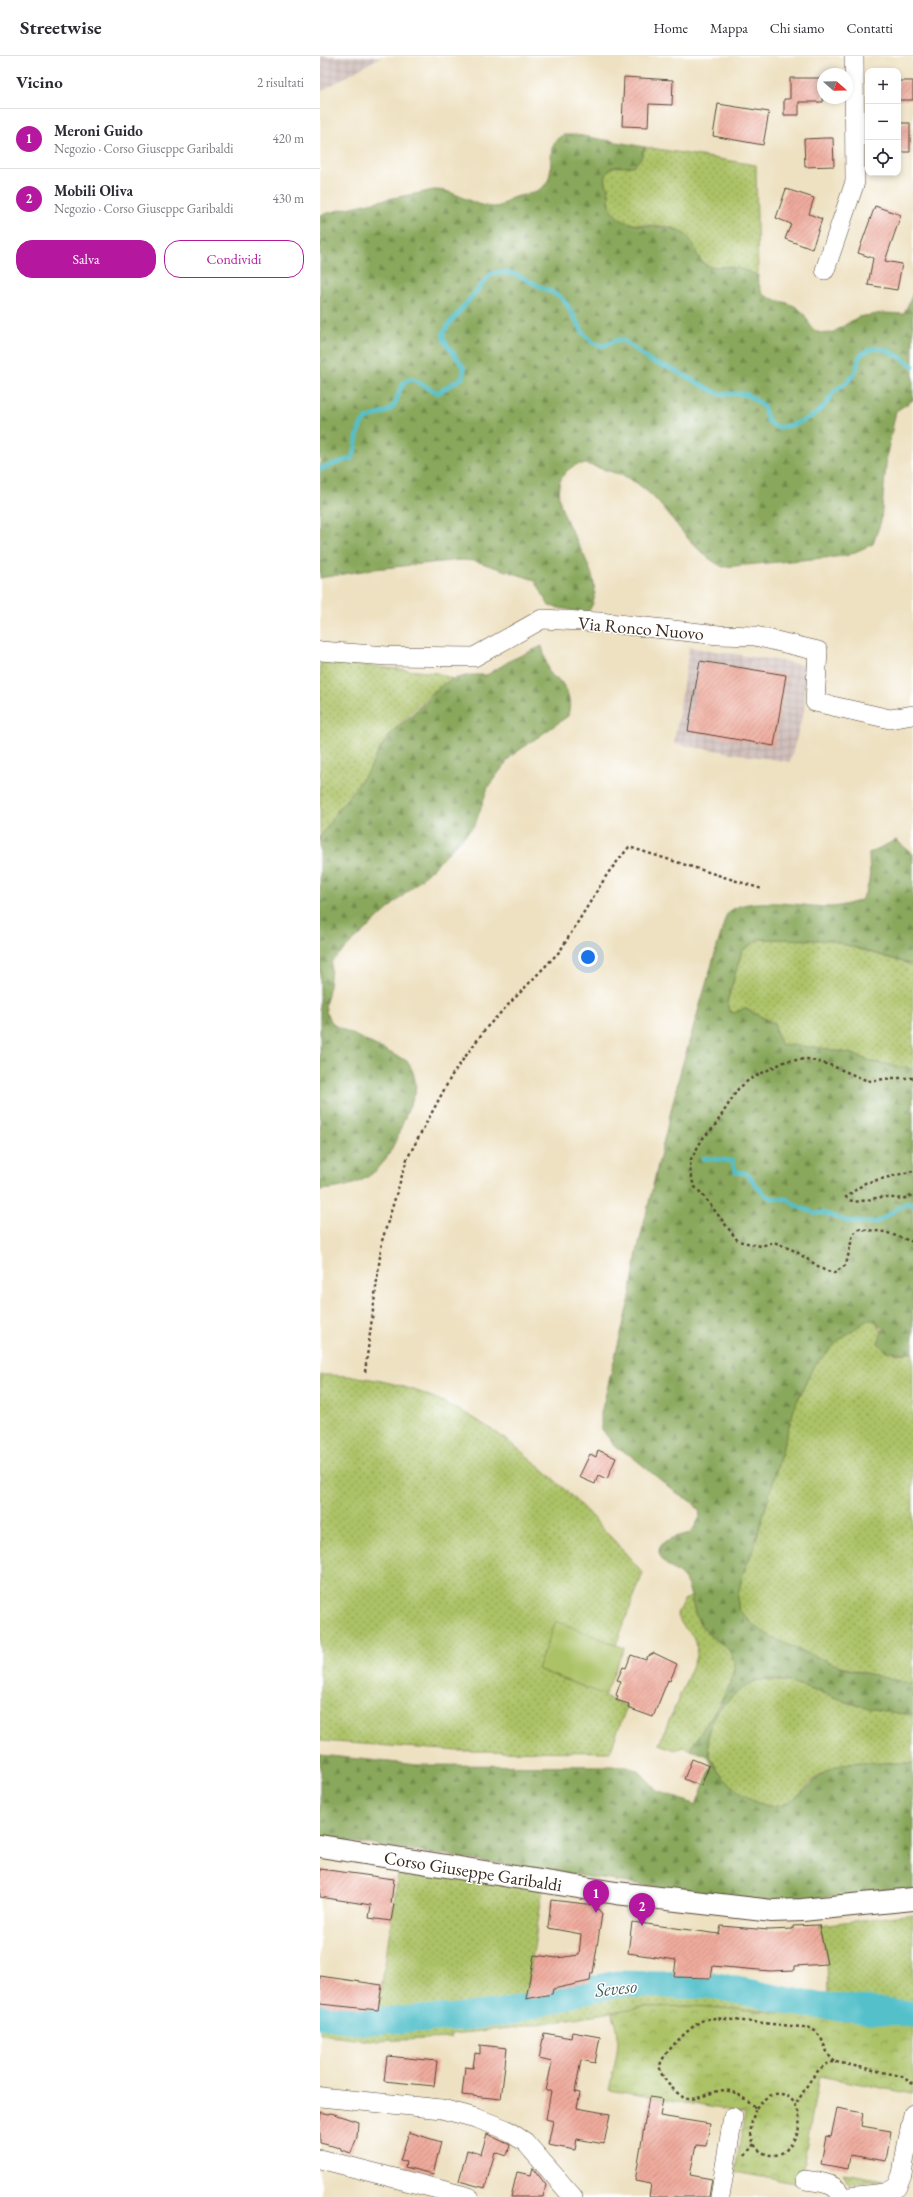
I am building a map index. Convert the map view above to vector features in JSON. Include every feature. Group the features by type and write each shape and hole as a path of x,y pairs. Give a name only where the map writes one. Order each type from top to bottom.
{"main road":[{"name":"Corso Giuseppe Garibaldi","path":"320,1846 616,1893 764,1910 802,1910 913,1899"}],"street":[{"path":"825,270 855,182 854,56"},
{"name":"Via Ronco Nuovo","path":"320,651 387,656 474,657 542,619 613,623 719,635 755,636 818,651 815,702 890,719 913,715"},
{"path":"320,2098 442,2109 476,2118 506,2129 525,2142 573,2197"},
{"path":"849,2197 884,2193 897,2187 910,2145 913,2114"},
{"path":"720,2197 734,2117"},
{"path":"320,2160 469,2197"},
{"path":"805,2180 832,2185 837,2189 841,2197"}],"path":[{"path":"365,1372 382,1241 407,1160 452,1075 486,1028 560,951 608,873 629,847 762,889"},
{"path":"913,1078 893,1078 868,1082 819,1062 807,1059 786,1061 750,1079 738,1089 714,1127 704,1138 692,1159 690,1167 695,1187 738,1241 760,1246 774,1242 795,1251 824,1270 834,1273 846,1265 853,1234 858,1230 885,1232 913,1242"},
{"path":"913,1172 865,1183 846,1197 853,1201 884,1197 897,1200 909,1197 913,1194"},
{"path":"756,2108 736,2093 722,2090 691,2099 684,2098 663,2076 660,2069 662,2061 693,2026 702,2020 715,2018 811,2028 822,2036 830,2057 836,2062"},
{"path":"796,2104 820,2069 830,2062 901,2076 913,2084"},
{"path":"777,2093 787,2096 796,2104 800,2115 798,2132 787,2150 772,2156 761,2152 751,2138 753,2117 756,2108 765,2098 777,2093"}],"shaded area":[{"path":"320,56 382,56 320,92"},
{"path":"689,647 806,665 804,710 790,762 674,744"}],"green space":[{"path":"563,135 577,135 645,147 641,158 635,165 613,167 607,174 605,181 608,188 610,205 618,218 636,225 677,230 686,235 690,238 703,264 711,267 737,268 756,275 762,293 770,298 795,306 803,313 811,326 818,332 832,333 858,317 883,313 904,314 913,293 913,400 896,411 887,454 881,521 873,544 846,556 723,567 700,551 653,497 639,484 618,474 586,464 581,464 568,470 559,484 560,501 566,520 586,560 593,579 594,597 587,613 549,606 535,580 475,561 460,560 374,569 320,578 320,215 431,190 451,193 486,206 498,206 511,198 534,192 543,187 548,180 550,172 552,147 556,140"},
{"path":"645,147 756,165 758,278 741,269 714,267 704,264 697,256 689,240 681,232 673,228 634,224 625,222 617,217 610,206 609,191 606,180 607,172 612,167 622,167 627,165 645,149"},
{"path":"542,646 549,673 562,683 567,692 570,704 568,716 511,756 488,787 475,825 433,868 332,961 328,994 325,1005 327,1015 334,1025 407,1061 414,1077 416,1089 393,1147 375,1172 361,1180 343,1187 320,1190 320,838 337,811 369,770 379,751 393,732 442,685 453,679 470,675 487,675 511,660"},
{"path":"320,661 437,673 453,679 423,700 393,731 379,750 368,772 320,838"},
{"path":"896,840 913,854 913,936 910,946 913,947 913,965 829,940 759,939 742,951 727,1002 729,1011 735,1013 744,1008 774,1024 780,1044 822,1048 849,1053 873,1062 913,1069 913,1353 887,1352 878,1343 883,1329 875,1320 867,1320 839,1340 813,1367 795,1406 753,1550 742,1576 738,1595 738,1609 757,1628 773,1638 802,1651 847,1669 913,1684 913,1715 856,1705 809,1688 784,1681 760,1680 745,1687 721,1708 713,1719 709,1731 708,1743 710,1755 715,1767 724,1778 755,1802 769,1806 778,1806 794,1799 829,1770 849,1763 913,1763 913,1890 773,1902 662,1888 320,1837 320,1755 418,1765 627,1766 640,1772 657,1790 696,1805 712,1765 708,1756 691,1750 729,1687 733,1676 733,1659 728,1649 708,1633 699,1623 685,1580 664,1562 659,1550 661,1545 672,1538 691,1533 700,1517 699,1510 693,1503 674,1491 630,1455 616,1448 601,1428 601,1413 630,1297 637,1252 680,1073 726,916 733,909 759,903 833,907 860,901 869,883 869,853"},
{"path":"759,939 829,940 913,965 913,1069 873,1062 849,1053 779,1044 774,1023 744,1008 735,1013 729,1011 727,1002 742,951"},
{"path":"867,1320 875,1320 895,1354 913,1353 913,1684 844,1667 794,1649 772,1637 753,1624 738,1609 738,1595 742,1576 753,1550 795,1406 813,1367 839,1340"},
{"path":"320,1375 371,1379 417,1391 461,1411 502,1436 540,1467 576,1500 643,1573 616,1645 556,1622 537,1669 605,1695 604,1697 627,1706 610,1752 458,1751 320,1741"},
{"path":"691,1597 698,1618 706,1632 729,1650 734,1663 728,1688 691,1750 683,1747 675,1750 659,1744 695,1660 697,1650 696,1643 694,1638 680,1621 677,1613 684,1600"},
{"path":"556,1621 624,1648 605,1695 537,1669"},
{"path":"759,1680 791,1682 858,1705 913,1715 913,1763 850,1763 819,1776 796,1797 785,1804 771,1806 752,1800 736,1789 721,1774 712,1759 708,1743 710,1728 716,1713 727,1700 741,1689"},
{"path":"399,1868 543,1889 526,1999 485,2006 378,2010"},
{"path":"913,1914 913,2004 828,1997 827,1964 819,1925"},
{"path":"676,1992 708,1994 808,2014 693,2006 642,2007 520,2027 452,2034 451,2038 378,2041 320,2034 320,2023 383,2030 451,2029 504,2022 577,2003 611,1996"},
{"path":"693,2006 913,2023 913,2094 819,2076 800,2184 735,2172 745,2113 609,2090 616,2060 618,2040 615,2021 611,2012 642,2007"},
{"path":"843,2173 884,2180 849,2184"}],"building":[{"path":"624,77 673,80 672,105 649,104 648,127 622,126"},
{"path":"790,78 817,78 817,102 799,102 799,115 784,115 784,99 790,99"},
{"path":"901,81 913,81 913,100 901,100"},
{"path":"718,104 769,112 763,145 713,136"},
{"path":"901,123 910,123 910,152 901,152"},
{"path":"833,138 834,166 805,167 804,139"},
{"path":"786,189 814,198 809,214 822,219 812,249 785,239 791,224 776,218"},
{"path":"875,206 901,215 885,261 902,264 897,290 868,285 873,258 858,253"},
{"path":"700,661 786,675 774,746 688,731"},
{"path":"598,1450 616,1458 607,1479 598,1475 595,1484 579,1477 590,1454 596,1457"},
{"path":"654,1653 677,1664 670,1681 668,1680 653,1717 628,1708 629,1704 616,1700 618,1696 616,1695 621,1681 617,1680 623,1667 626,1668 631,1655 646,1660 647,1657"},
{"path":"692,1759 709,1766 701,1786 684,1779"},
{"path":"320,1869 394,1879 391,1903 394,1904 391,1921 369,1918 371,1905 320,1897"},
{"path":"551,1900 595,1905 602,1914 593,1973 591,1973 590,1981 553,1989 552,1994 526,1999 534,1955 557,1958 579,1955 581,1934 548,1928"},
{"path":"632,1922 719,1934 721,1926 769,1930 793,1929 793,1926 819,1925 827,1964 795,1966 795,1970 770,1971 713,1966 711,1978 674,1977 676,1960 628,1953"},
{"path":"320,1976 382,1985 378,2010 320,2004"},
{"path":"572,2032 600,2037 595,2063 581,2060 575,2092 580,2093 577,2108 610,2114 604,2144 577,2139 575,2150 548,2145 553,2121 546,2119 551,2091 546,2091 552,2062 539,2059 544,2033 571,2038"},
{"path":"480,2045 507,2048 501,2099 462,2095 465,2067 473,2068 475,2053 480,2054"},
{"path":"387,2056 437,2061 434,2086 384,2081"},
{"path":"649,2097 663,2099 660,2116 710,2124 706,2146 696,2145 690,2175 712,2179 709,2197 649,2197 651,2184 635,2181"},
{"path":"837,2108 863,2113 861,2126 891,2131 886,2161 850,2155 848,2169 821,2164 826,2136 831,2137"},
{"path":"320,2112 328,2114 331,2113 358,2122 357,2137 351,2153 341,2150 341,2148 320,2143"},
{"path":"409,2132 441,2142 433,2174 405,2167 406,2162 400,2161"},
{"path":"487,2134 510,2145 507,2156 495,2152 485,2188 459,2181 467,2150 481,2154"},
{"path":"533,2168 546,2185 543,2197 511,2197 517,2172 531,2175"}],"waterway":[{"path":"320,469 352,458 358,433 362,424 368,418 390,410 395,404 400,389 407,380 414,380 438,393 463,377 464,368 444,340 443,334 449,324 490,275 498,272 515,274 559,296 566,303 584,334 593,343 603,346 617,340 623,340 650,361 672,369 719,394 746,394 760,403 764,408 768,421 776,427 796,424 816,414 831,395 852,377 856,372 859,357 868,350 881,349 888,351 913,366"},
{"path":"703,1158 732,1161 736,1172 746,1173 764,1194 771,1198 787,1199 799,1207 815,1213 824,1213 849,1222 873,1223 879,1221 906,1203 913,1205"},
{"name":"Seveso","path":"320,2015 362,2021 462,2017 512,2011 575,1993 617,1984 717,1986 805,2004 913,2014"}],"place":[{"name":"Meroni Guido","path":"596,1913"},
{"name":"Mobili Oliva","path":"642,1926"}]}
